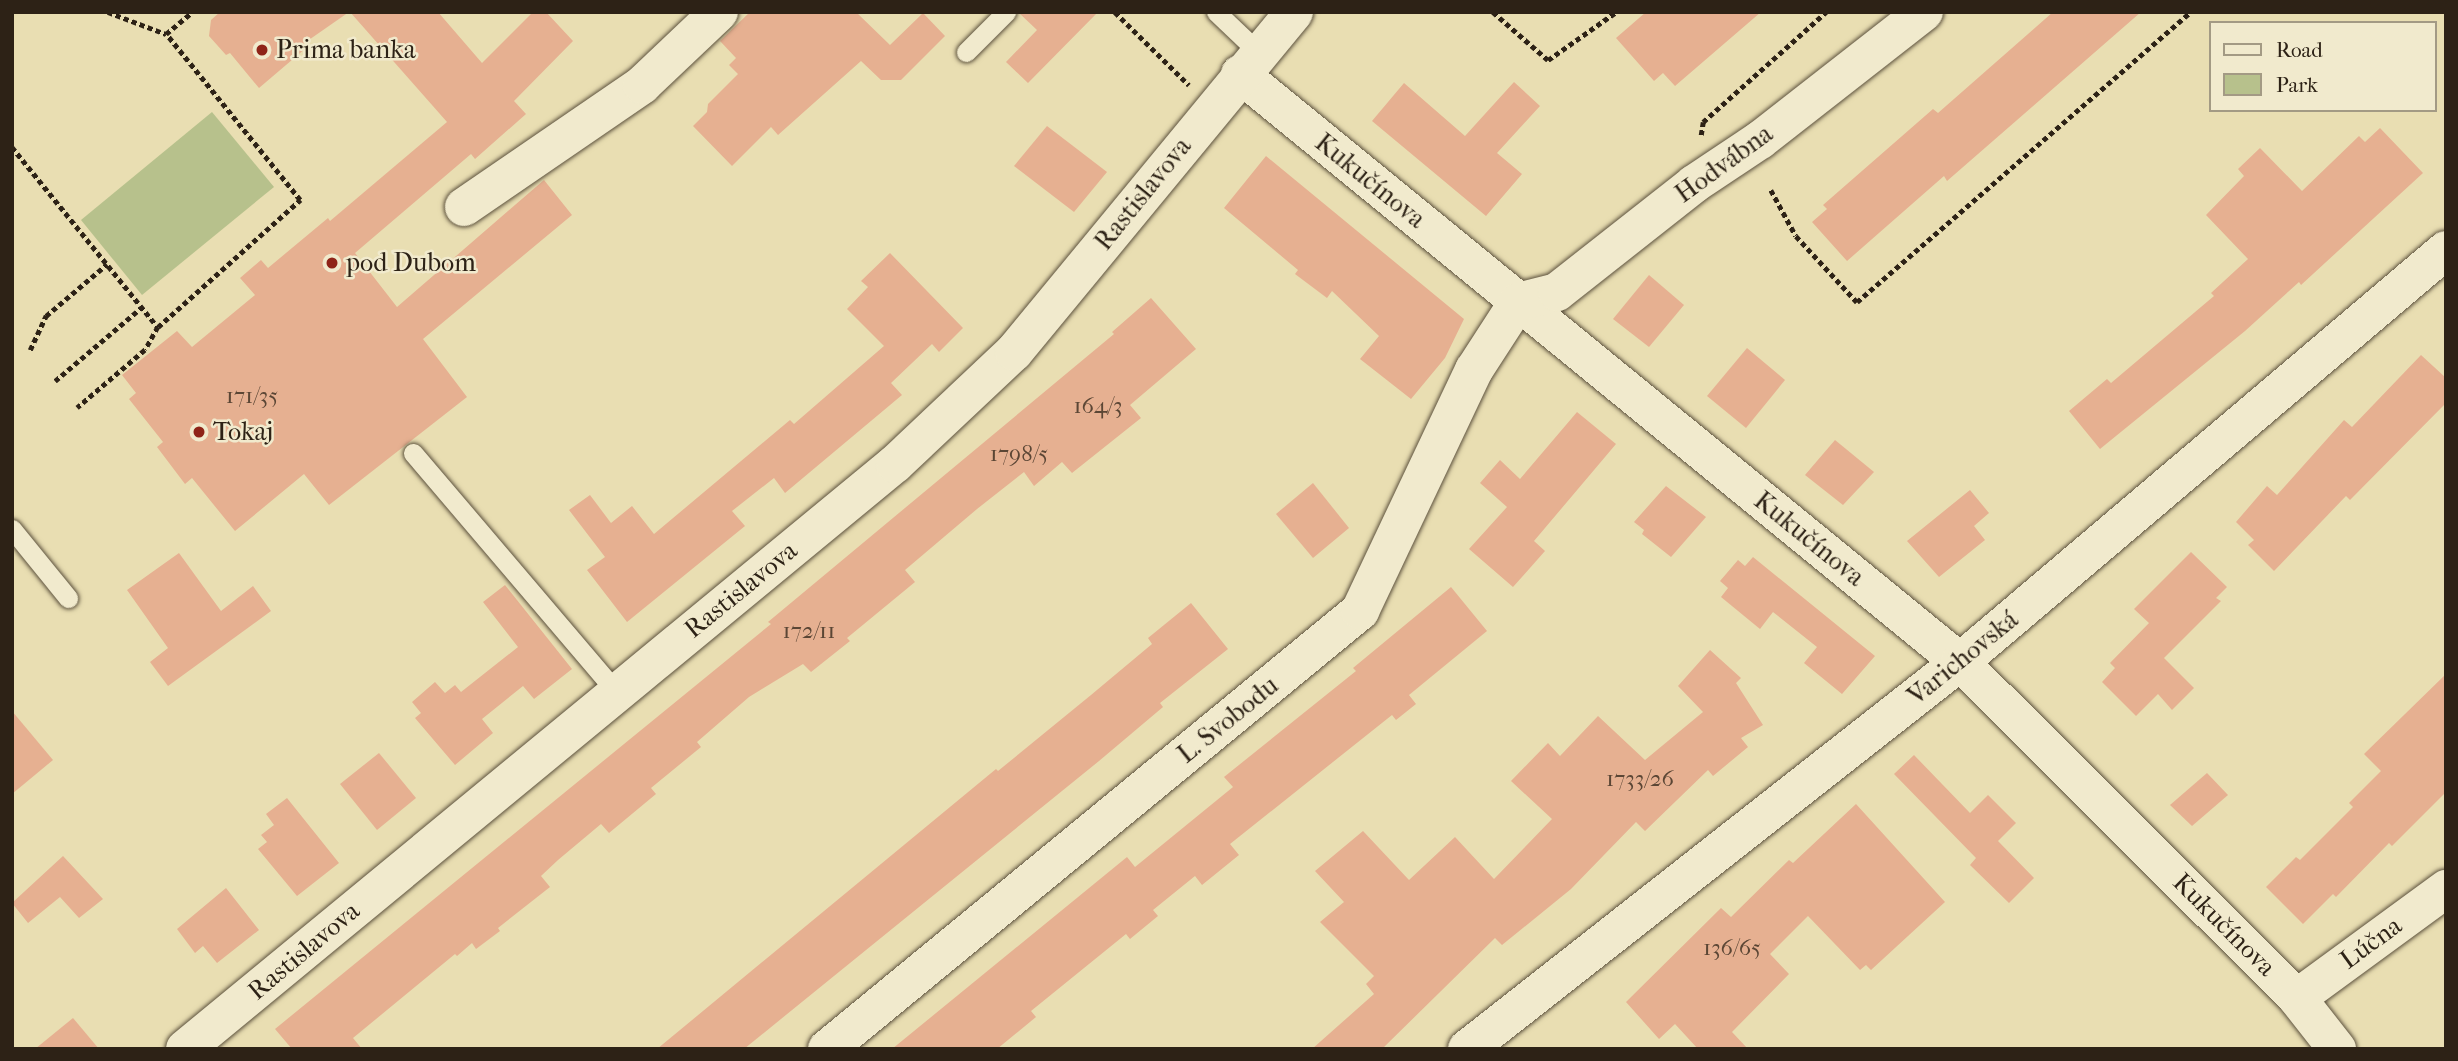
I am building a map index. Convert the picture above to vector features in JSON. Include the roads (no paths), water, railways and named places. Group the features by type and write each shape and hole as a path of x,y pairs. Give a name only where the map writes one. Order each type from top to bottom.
{"street":[{"path":"464,207 642,85 719,12"},
{"name":"Rastislavova","path":"185,1049 895,464 1014,352 1294,12"},
{"name":"Hodvábna","path":"1518,302 1557,292 1694,184 1760,140 1924,12"},
{"name":"Kukučínova","path":"1250,63 1518,302 1960,662 2297,998 2337,1049"},
{"name":"Varichovská","path":"1467,1049 1960,662 2446,250"},
{"name":"L. Svobodu","path":"827,1049 1360,611 1474,370 1518,302"},
{"name":"Lúčna","path":"2297,998 2446,889"}],"lane":[{"path":"966,52 1006,12"},
{"path":"1216,12 1250,63"},
{"path":"413,453 617,693"},
{"path":"12,529 68,598"}],"place":[{"name":"Prima banka","path":"262,50"},
{"name":"pod Dubom","path":"332,263"},
{"name":"Tokaj","path":"199,432"}]}
